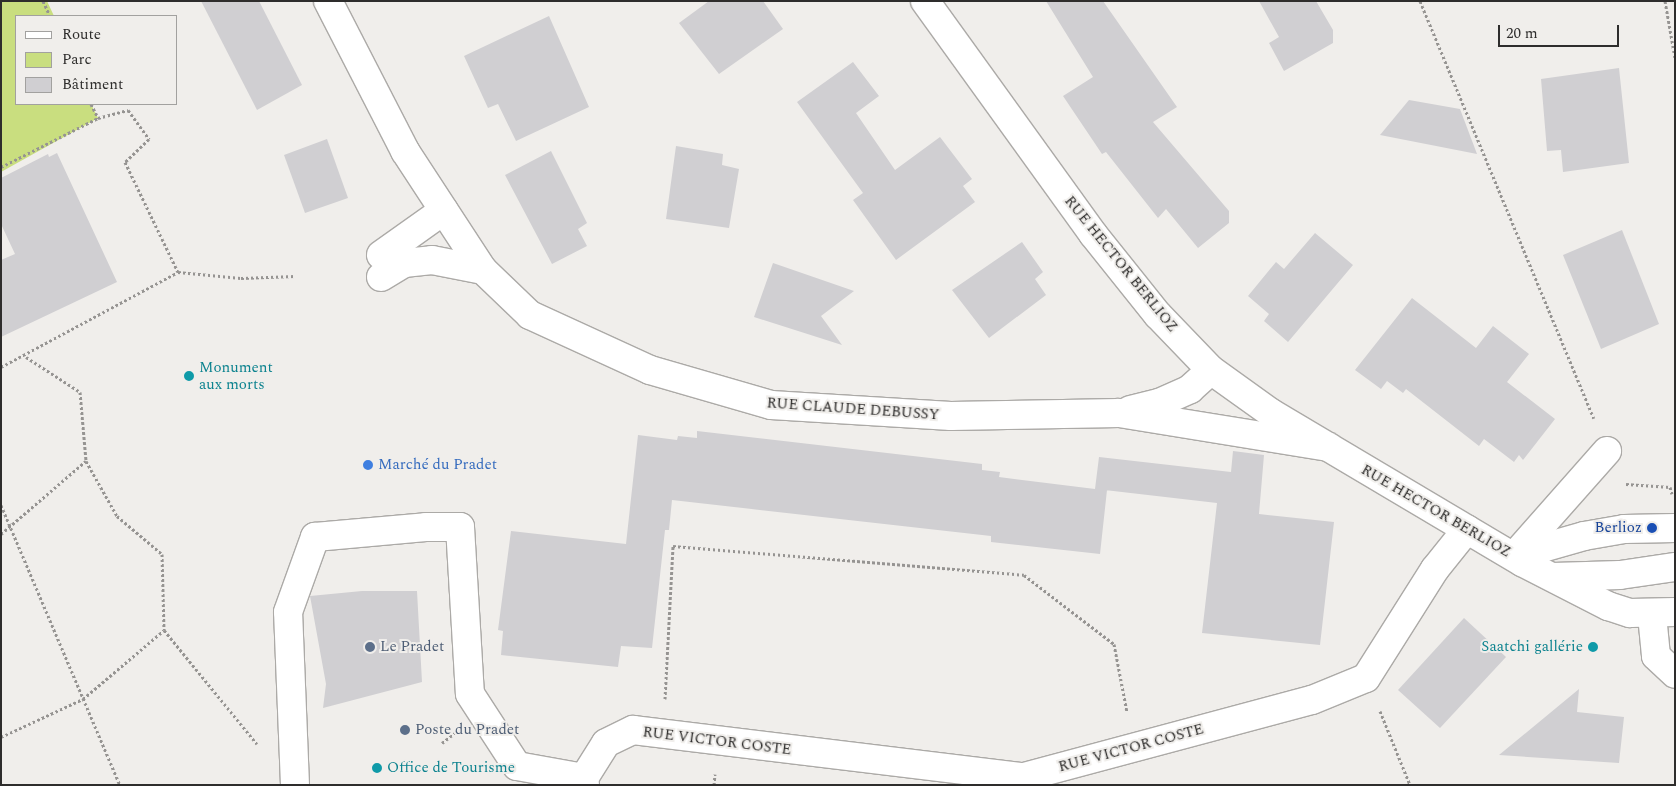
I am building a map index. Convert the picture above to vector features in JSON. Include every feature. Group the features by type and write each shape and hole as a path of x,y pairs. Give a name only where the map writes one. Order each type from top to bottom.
{"street":[{"name":"RUE CLAUDE DEBUSSY","path":"328,1 406,151 483,270 530,316 650,370 771,406 951,416 1118,413 1328,447"},
{"name":"RUE HECTOR BERLIOZ","path":"925,1 1093,234 1158,315 1211,370 1271,413 1551,577 1608,606 1663,613 1656,656 1675,674"},
{"path":"444,210 381,266 432,260 483,270"},
{"name":"RUE CLAUDE DEBUSSY","path":"1118,413 1159,403 1182,392 1211,370"},
{"path":"1514,556 1608,452"},
{"path":"295,785 288,612 315,537 406,529 460,527 470,694 516,766 584,782"},
{"path":"1514,556 1584,536 1624,529 1675,528"},
{"path":"1366,678 1435,569 1467,529"},
{"path":"1551,577 1620,575 1675,567"},
{"name":"RUE VICTOR COSTE","path":"584,782 606,743 633,730 1024,777 1312,700 1366,678"}],"path":[{"path":"43,1 50,15"},
{"path":"1420,1 1608,452 1626,485"},
{"path":"1665,1 1675,58"},
{"path":"92,105 98,118"},
{"path":"1,167 98,118 128,110 149,140 125,162 178,272"},
{"path":"1,367 26,357 178,272 241,278 295,276"},
{"path":"26,357 80,392 86,461 117,516 162,554 164,630 261,748"},
{"path":"1,534 10,529 86,461"},
{"path":"1,505 120,785"},
{"path":"663,734 673,546 1024,575 1114,644 1134,747"},
{"path":"1,737 83,698 164,630"},
{"path":"1366,678 1410,785"},
{"path":"442,742 455,733"}],"green space":[{"path":"1,1 47,1 54,15 15,15 15,105 92,105 98,118 1,172"}],"building":[{"path":"201,1 259,1 302,85 257,110"},
{"path":"709,1 763,1 783,29 719,74 679,23"},
{"path":"1046,1 1103,1 1177,107 1153,122 1229,211 1229,223 1198,248 1166,209 1158,218 1106,152 1102,154 1063,96 1093,77"},
{"path":"1259,1 1316,1 1333,30 1333,43 1284,71 1269,43 1279,37"},
{"path":"549,16 589,107 516,141 498,104 488,108 464,56"},
{"path":"853,62 879,96 856,113 895,170 940,137 972,179 963,186 975,202 896,260 853,200 863,193 797,102"},
{"path":"1619,68 1629,163 1563,172 1561,150 1547,151 1541,79"},
{"path":"1409,100 1460,109 1477,154 1380,135"},
{"path":"327,139 348,198 305,213 284,155"},
{"path":"676,146 723,154 722,165 739,169 729,228 666,219"},
{"path":"551,151 587,223 578,229 587,246 552,264 505,175"},
{"path":"57,153 117,282 1,337 1,260 15,254 1,224 1,178 48,154 49,157"},
{"path":"1622,230 1659,324 1601,349 1563,255"},
{"path":"1315,233 1353,265 1288,342 1264,321 1269,314 1248,296 1276,262 1284,269"},
{"path":"1022,242 1043,272 1035,279 1046,295 989,338 952,290"},
{"path":"773,263 854,291 821,316 842,345 754,317"},
{"path":"1412,298 1476,348 1493,326 1529,354 1507,382 1555,419 1523,460 1519,455 1514,462 1484,439 1479,446 1406,389 1403,393 1387,381 1381,389 1355,370"},
{"path":"697,431 982,464 982,470 1000,472 999,477 1095,489 1099,457 1231,472 1233,451 1264,455 1259,514 1334,522 1320,645 1202,633 1217,503 1107,490 1100,554 991,542 991,536 672,500 669,530 665,530 652,648 621,646 618,667 501,655 503,631 498,630 511,531 626,544 638,435 677,440 678,436 697,438"},
{"name":"Le Pradet","path":"362,591 417,591 422,682 323,708 326,684 310,596"},
{"path":"1464,618 1506,657 1440,728 1398,690"},
{"path":"1579,689 1577,712 1624,717 1619,763 1499,755"}],"place":[{"name":"Monument aux morts","path":"189,376"},
{"name":"Marché du Pradet","path":"368,465"},
{"name":"Berlioz","path":"1652,528"},
{"name":"Le Pradet","path":"370,647"},
{"name":"Saatchi gallérie","path":"1593,647"},
{"name":"Poste du Pradet","path":"405,730"},
{"name":"Office de Tourisme","path":"377,768"}]}
